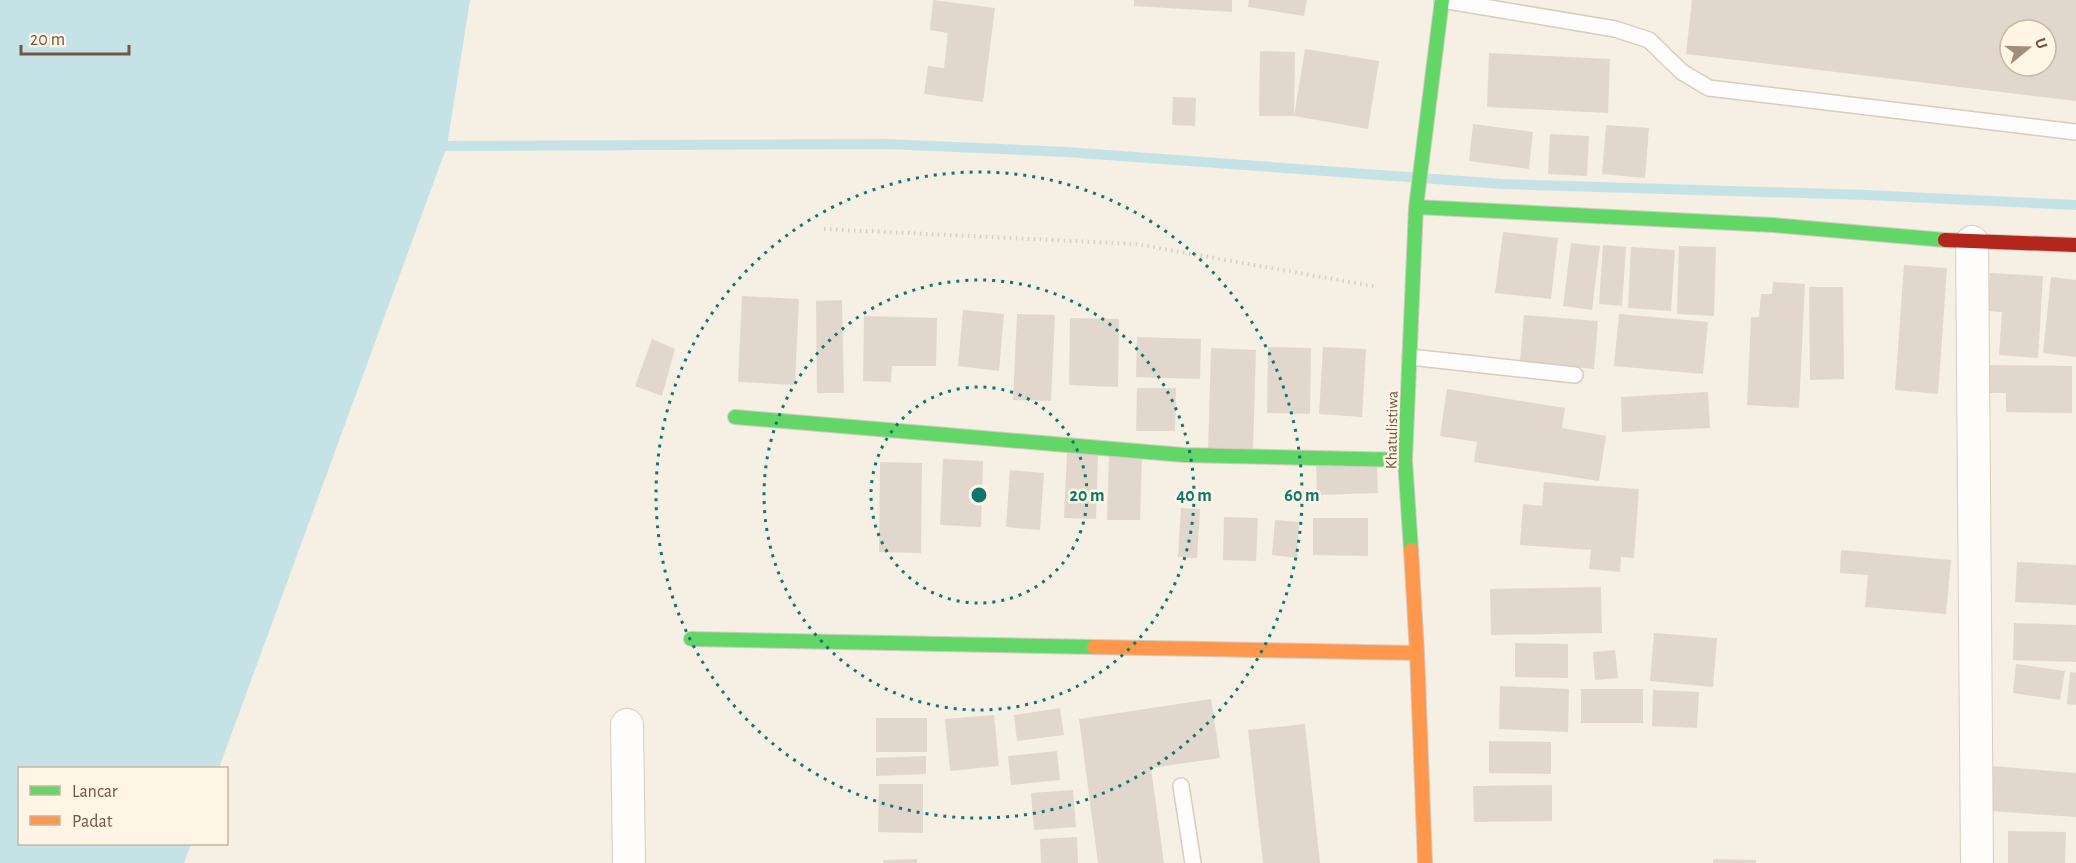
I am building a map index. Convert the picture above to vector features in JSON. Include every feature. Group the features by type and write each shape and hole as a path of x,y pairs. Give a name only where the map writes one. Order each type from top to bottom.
{"main road":[{"name":"Khatulistiwa","path":"1425,863 1417,653 1405,460 1416,203 1442,0"},
{"path":"1416,203 1773,225 1972,242 2076,244"},
{"path":"735,417 1184,455 1405,460"},
{"path":"692,639 1417,653"}],"street":[{"path":"1972,242 1977,863"},
{"path":"627,726 629,863"}],"lane":[{"path":"1442,0 1615,29 1649,40 1682,72 1708,88 2076,132"},
{"path":"1410,357 1575,375"},
{"path":"1181,786 1193,863"}],"path":[{"path":"824,229 1136,244 1411,293"}],"water":[{"path":"0,0 470,0 447,146 219,767 18,767 18,845 191,845 184,863 0,863"}],"building":[{"path":"933,0 995,8 983,102 924,94 928,66 944,68 948,33 930,30"},
{"path":"1134,0 1232,0 1232,12 1134,6"},
{"path":"1249,0 1307,0 1304,16 1248,7"},
{"path":"1692,0 2076,0 2076,101 1686,54"},
{"path":"1305,49 1379,61 1368,129 1294,116"},
{"path":"1260,51 1295,52 1294,116 1259,116"},
{"path":"1489,53 1610,59 1608,113 1487,107"},
{"path":"1173,97 1196,98 1195,126 1172,125"},
{"path":"1473,124 1533,132 1529,169 1469,161"},
{"path":"1606,125 1649,128 1645,178 1602,174"},
{"path":"1550,134 1589,136 1587,176 1548,174"},
{"path":"1503,232 1558,238 1551,299 1495,293"},
{"path":"1571,243 1600,246 1592,310 1563,306"},
{"path":"1603,245 1626,247 1622,306 1599,304"},
{"path":"1679,246 1716,247 1714,316 1677,314"},
{"path":"1631,247 1675,250 1671,311 1628,308"},
{"path":"1904,265 1947,268 1938,394 1895,390"},
{"path":"1990,273 2043,276 2038,358 1999,355 2002,312 1987,311"},
{"path":"2051,277 2076,280 2076,357 2043,353"},
{"path":"1773,282 1805,284 1799,408 1747,405 1751,317 1759,317 1761,294 1772,294"},
{"path":"1809,287 1843,287 1844,379 1810,380"},
{"path":"742,296 799,299 795,385 738,382"},
{"path":"842,300 844,393 817,393 816,301"},
{"path":"963,310 1004,314 999,371 958,366"},
{"path":"1017,314 1055,315 1051,401 1013,400"},
{"path":"1619,314 1708,322 1703,374 1614,366"},
{"path":"1524,315 1598,321 1594,369 1520,362"},
{"path":"864,316 937,318 936,366 892,366 891,382 863,381"},
{"path":"1070,318 1119,319 1118,387 1069,385"},
{"path":"1137,337 1201,339 1200,379 1136,377"},
{"path":"652,339 675,349 662,396 635,386"},
{"path":"1268,347 1311,348 1310,414 1267,413"},
{"path":"1323,347 1366,349 1362,417 1319,414"},
{"path":"1211,348 1256,350 1253,451 1208,450"},
{"path":"1987,365 2072,366 2072,413 2006,412 2006,393 1987,393"},
{"path":"1137,388 1176,388 1175,431 1136,431"},
{"path":"1447,389 1565,408 1562,428 1606,436 1599,481 1474,462 1477,442 1440,436"},
{"path":"1708,392 1710,428 1622,432 1621,397"},
{"path":"1067,453 1098,454 1096,519 1064,518"},
{"path":"1109,455 1142,456 1140,520 1107,520"},
{"path":"943,459 983,461 981,527 940,525"},
{"path":"1377,461 1378,493 1317,495 1316,462"},
{"path":"880,462 922,463 921,553 879,552"},
{"path":"1010,470 1044,473 1040,530 1006,527"},
{"path":"1544,482 1639,489 1634,558 1621,557 1620,572 1589,569 1591,550 1520,545 1523,504 1542,506"},
{"path":"1181,508 1200,509 1197,558 1178,557"},
{"path":"1224,517 1258,518 1256,561 1223,560"},
{"path":"1313,518 1368,518 1368,556 1313,555"},
{"path":"1275,520 1299,522 1297,558 1272,555"},
{"path":"1841,550 1951,560 1946,614 1865,607 1868,575 1840,573"},
{"path":"2017,562 2076,565 2076,605 2015,602"},
{"path":"1601,587 1602,633 1491,635 1490,589"},
{"path":"2014,623 2076,625 2076,662 2013,660"},
{"path":"1654,633 1717,638 1713,687 1650,681"},
{"path":"1515,643 1568,644 1568,678 1515,677"},
{"path":"1615,650 1618,678 1595,680 1593,652"},
{"path":"2016,664 2065,671 2060,700 2013,693"},
{"path":"2070,672 2076,673 2076,705 2067,704"},
{"path":"1500,686 1569,689 1568,732 1499,729"},
{"path":"1581,689 1643,689 1643,723 1581,723"},
{"path":"1653,690 1699,692 1697,728 1652,726"},
{"path":"1211,699 1220,758 1151,768 1164,863 1098,863 1079,719"},
{"path":"1060,708 1064,735 1017,741 1014,715"},
{"path":"994,715 999,766 950,771 945,719"},
{"path":"876,718 927,718 927,752 876,752"},
{"path":"1305,724 1320,863 1263,863 1248,730"},
{"path":"1489,741 1551,742 1551,774 1489,773"},
{"path":"1057,751 1060,780 1011,785 1008,756"},
{"path":"926,756 926,774 876,776 876,758"},
{"path":"1993,766 2076,773 2076,817 1989,811"},
{"path":"879,784 923,784 923,833 878,832"},
{"path":"1552,785 1552,821 1474,822 1473,786"},
{"path":"1073,790 1076,827 1034,830 1031,793"},
{"path":"2008,831 2066,832 2065,863 2008,863"},
{"path":"1077,837 1078,863 1041,863 1040,839"},
{"path":"917,859 917,863 883,863 883,860"},
{"path":"1713,859 1756,860 1756,863 1713,863"}],"waterway":[{"path":"447,146 887,144 1066,152 1503,184 1866,195 2076,205"}],"traffic: fast":[{"path":"1411,550 1405,460 1416,207 1442,0"},
{"path":"1416,207 1773,225 1945,240"},
{"path":"735,417 1184,455 1405,460"},
{"path":"691,639 1094,647"}],"traffic: slow":[{"path":"1411,550 1425,863"},
{"path":"1094,647 1417,653"}],"traffic: jam":[{"path":"1945,240 2076,245"}]}
